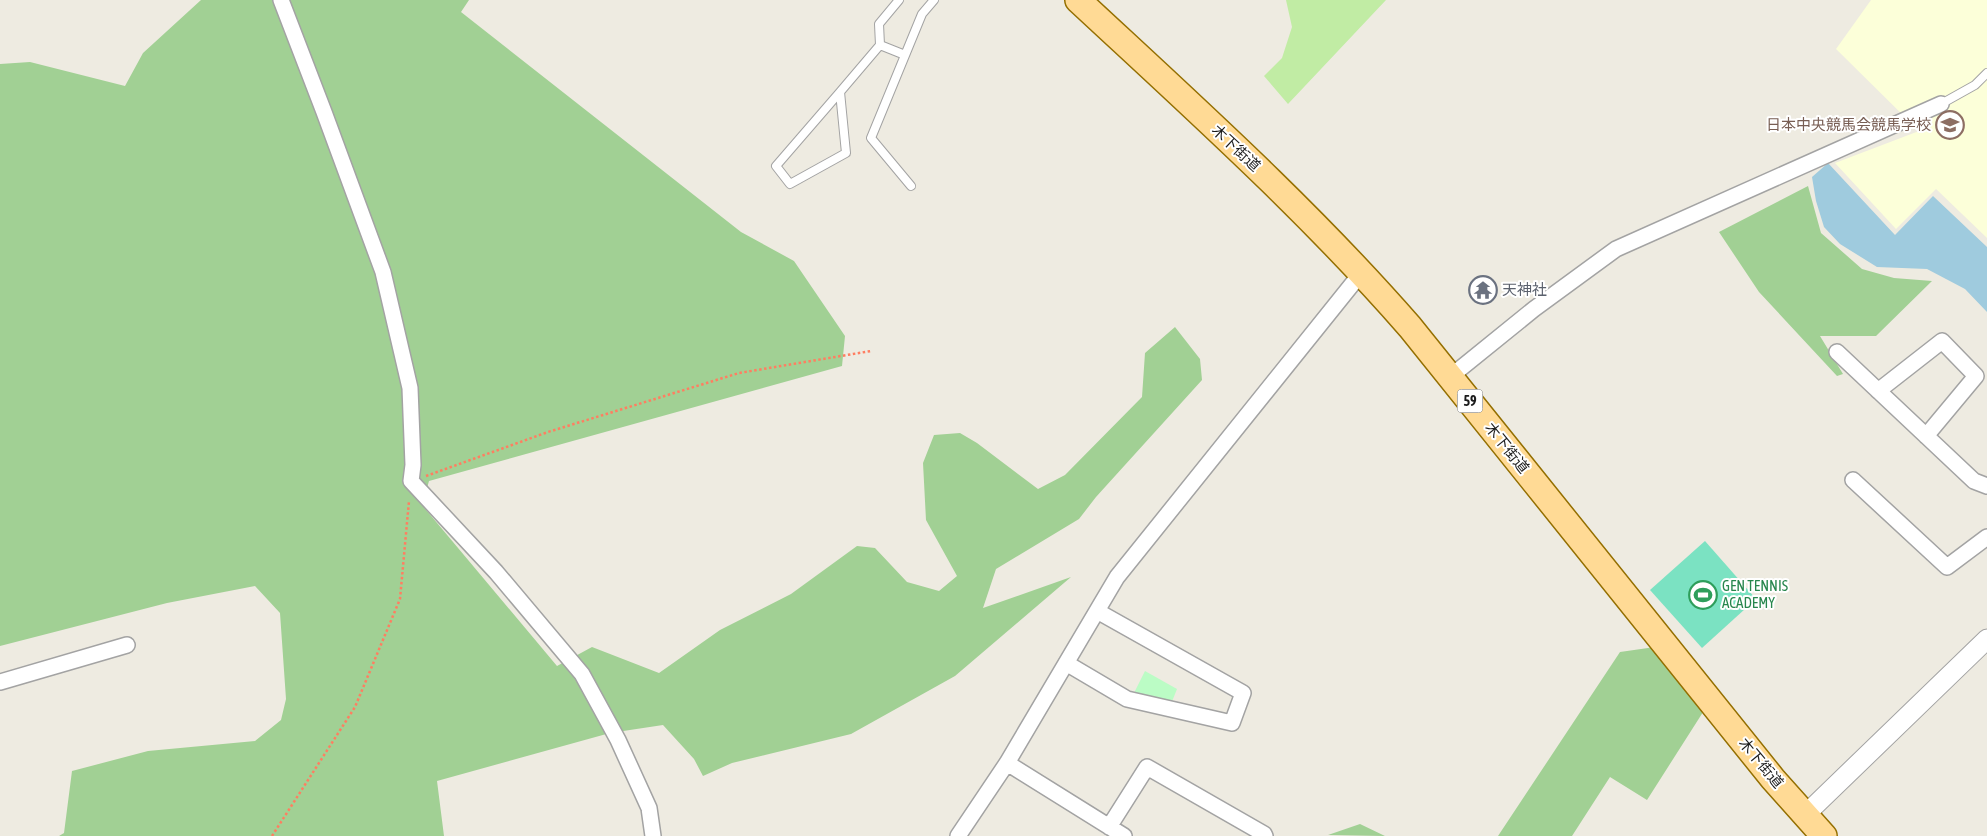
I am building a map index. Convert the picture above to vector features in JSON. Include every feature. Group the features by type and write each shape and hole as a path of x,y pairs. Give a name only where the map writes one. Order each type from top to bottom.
{"main road":[{"name":"木下街道","path":"1078,0 1249,160 1362,272 1410,327 1812,828"}],"street":[{"path":"280,0 383,272 410,388 413,465 411,482 496,572 582,674 618,740 649,808 653,836"},
{"path":"1450,377 1534,309 1616,248 1941,104"},
{"path":"958,836 1007,763 1116,577 1362,272"},
{"path":"1878,391 1942,341 1976,376 1926,436"},
{"path":"1837,352 1974,481 1987,486"},
{"path":"1853,480 1946,568 1987,537"},
{"path":"1066,663 1127,698 1232,722 1243,694 1096,611"},
{"path":"1812,828 1987,639"},
{"path":"0,682 127,645"},
{"path":"1007,763 1124,836"},
{"path":"1109,827 1147,767 1265,836"}],"lane":[{"path":"840,92 846,153 790,184 776,166 880,45 879,24 899,0"},
{"path":"912,186 871,138 922,14 934,0"},
{"path":"880,45 905,55"},
{"path":"1941,104 1975,85 1987,73"}],"path":[{"path":"272,836 355,707 400,598 411,482 548,432 739,373 871,351"}],"shaded area":[{"name":"日本中央競馬会競馬学校","path":"1871,0 1987,0 1987,238 1936,189 1896,229 1835,163 1919,131 1836,49"}],"green space":[{"path":"201,0 469,0 461,12 741,232 794,261 845,336 842,366 429,481 422,505 557,666 592,647 659,673 720,630 791,594 857,546 875,548 907,582 939,591 957,576 926,520 923,463 934,435 960,433 977,443 1038,489 1065,475 1142,397 1145,353 1175,327 1200,359 1202,380 1096,497 1079,519 996,569 983,608 1071,577 955,676 851,734 732,763 703,776 694,759 663,725 610,733 437,781 444,836 59,836 64,833 72,771 148,751 255,741 281,720 286,699 280,613 255,586 167,603 0,646 0,64 30,62 125,86 143,53"},
{"path":"1286,0 1386,0 1288,104 1264,76 1282,58 1292,27"},
{"path":"1808,186 1821,233 1862,269 1894,278 1932,281 1876,336 1820,336 1843,374 1837,376 1759,292 1719,232"},
{"name":"GEN TENNIS ACADEMY","path":"1705,541 1756,599 1702,648 1650,590"},
{"path":"1655,647 1705,709 1647,800 1610,777 1572,836 1498,836 1620,652"},
{"path":"1145,671 1177,689 1171,704 1134,693"},
{"path":"1360,824 1385,836 1328,835"}],"water":[{"path":"1828,163 1895,235 1933,196 1987,247 1987,312 1965,289 1927,269 1877,267 1840,244 1824,227 1816,201 1812,177"}],"place":[{"name":"日本中央競馬会競馬学校","path":"1950,125"},
{"name":"天神社","path":"1483,290"},
{"name":"GEN TENNIS ACADEMY","path":"1703,595"}]}
